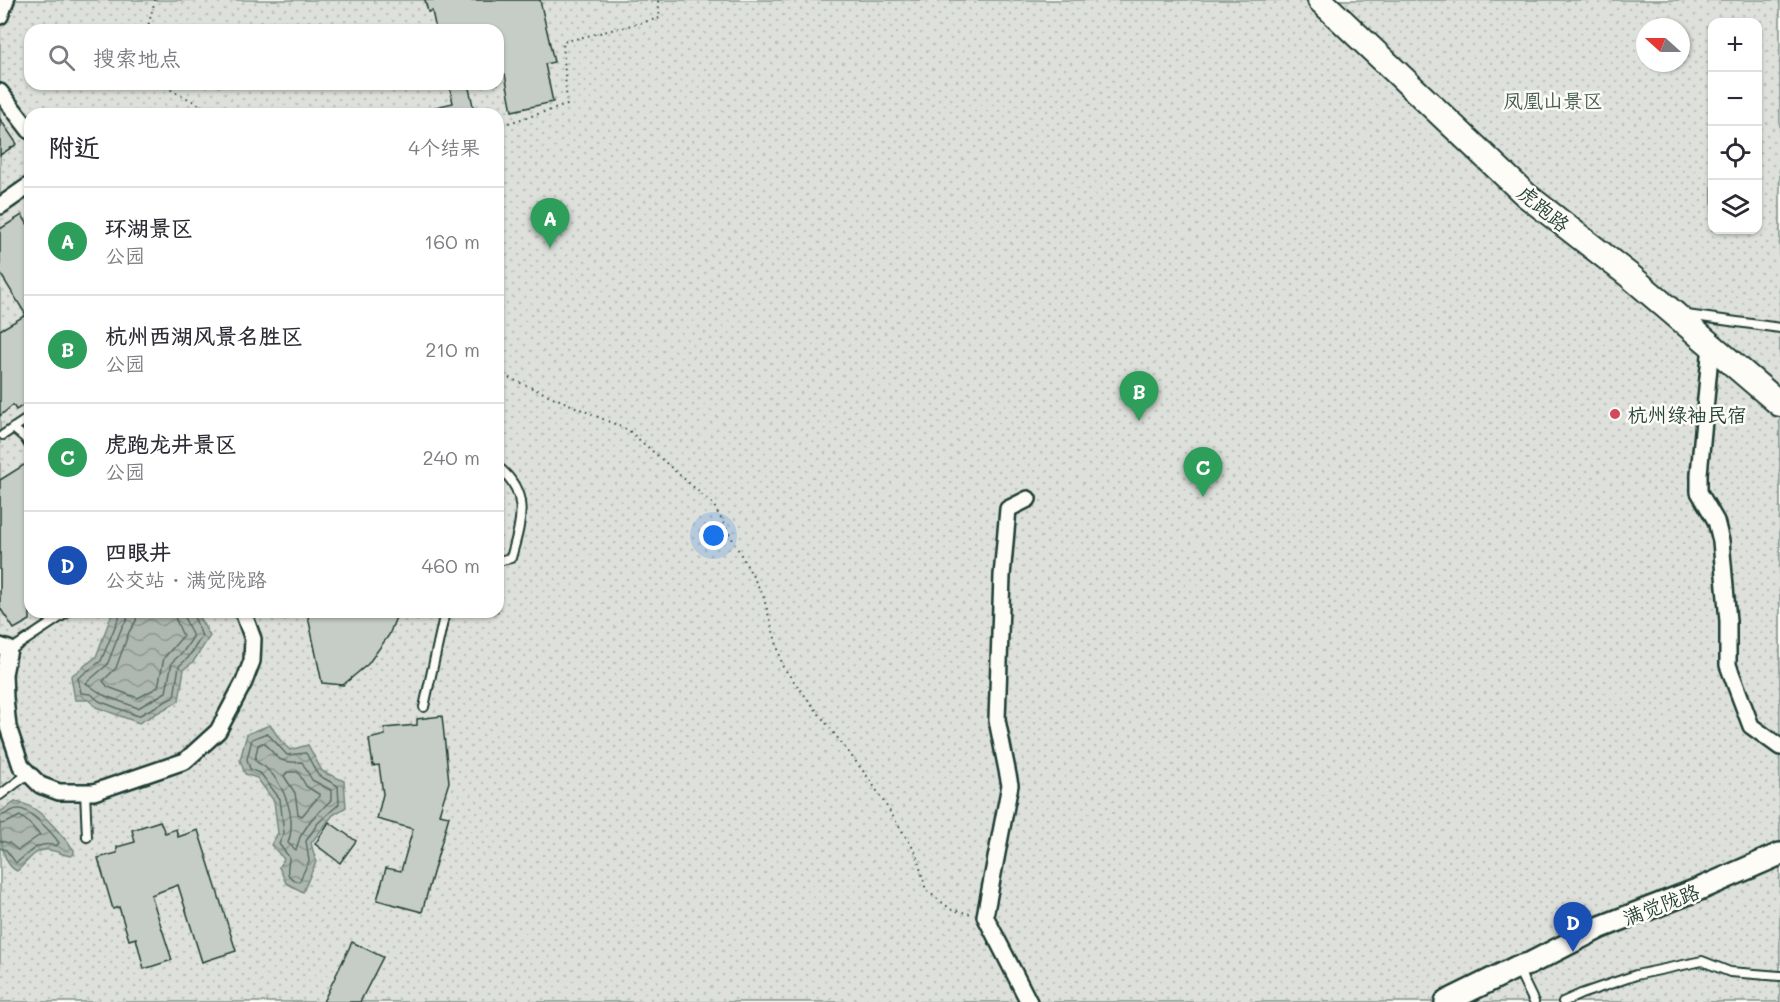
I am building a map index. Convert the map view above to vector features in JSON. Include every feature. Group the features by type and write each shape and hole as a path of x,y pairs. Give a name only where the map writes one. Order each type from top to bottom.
{"main road":[{"name":"虎跑路","path":"1320,0 1526,195 1630,276 1780,404"},
{"name":"满觉陇路","path":"1446,1002 1518,967 1529,964 1601,927 1702,888 1780,854"}],"street":[{"path":"0,16 6,0"},
{"path":"0,92 24,123"},
{"path":"0,206 24,189"},
{"path":"1711,345 1699,492 1716,521 1721,541 1728,621 1728,665 1751,726 1780,747"},
{"path":"1028,499 1008,509 1002,576 997,720 1010,785 985,916 1029,1002"},
{"path":"5,648 4,674 8,727 21,766 40,785 59,792 94,792 184,761 218,731 244,682 252,661 253,639 248,618"}],"lane":[{"path":"1674,314 1780,328"},
{"path":"3,435 24,421"},
{"path":"13,428 24,437"},
{"path":"504,472 519,490 521,522 512,558 504,560"},
{"path":"5,648 58,618"},
{"path":"424,707 444,618"},
{"path":"0,795 28,774"},
{"path":"85,792 87,837"},
{"path":"1563,1002 1636,975 1702,961 1730,972 1780,976"},
{"path":"1518,967 1534,1002"}],"path":[{"path":"149,24 155,0"},
{"path":"504,124 567,105 563,42 660,18 658,0"},
{"path":"172,90 206,108"},
{"path":"504,372 507,377"},
{"path":"504,376 628,430 713,504 763,595 783,667 870,780 916,853 926,891 952,910 985,916"}],"green space":[{"name":"凤凰山景区","path":"0,0 1780,0 1780,1002 0,1002"}],"water":[{"path":"110,618 200,618 210,636 193,662 184,669 179,701 139,723 96,707 89,700 75,700 71,676 96,657"},
{"path":"270,725 290,750 308,745 322,771 344,781 346,807 333,815 311,843 316,862 303,892 286,883 279,867 284,859 271,845 278,833 274,801 257,778 245,774 240,760 247,734"},
{"path":"15,802 33,808 41,814 74,850 74,854 71,856 43,850 35,854 17,871 11,867 2,845 0,812"}],"building":[{"path":"425,0 540,0 554,62 545,64 553,102 512,111 504,74 504,24 435,24 432,11 428,12"},
{"path":"450,90 469,90 474,108 431,108 453,103"},
{"path":"0,119 17,144 0,155"},
{"path":"22,215 24,218 24,312 0,273 0,229"},
{"path":"24,316 24,405 16,410 13,405 0,416 0,330"},
{"path":"24,465 24,618 30,618 30,620 14,629 0,608 0,480"},
{"path":"308,618 396,618 389,635 368,664 343,685 322,683"},
{"path":"442,716 449,782 439,814 449,816 422,912 377,900 386,868 401,871 413,829 377,819 383,794 379,765 373,766 369,739 385,735 384,728 417,725 417,719"},
{"path":"160,821 165,833 176,829 178,837 198,830 236,951 202,962 178,885 151,895 172,960 144,969 136,938 129,940 119,907 113,909 98,858 117,853 117,847 135,842 132,830"},
{"path":"329,822 356,841 340,863 315,844"},
{"path":"352,942 383,957 360,1002 323,1002"}],"place":[{"name":"环湖景区","path":"550,248"},
{"name":"杭州绿袖民宿","path":"1615,414"},
{"name":"杭州西湖风景名胜区","path":"1139,421"},
{"name":"虎跑龙井景区","path":"1203,497"},
{"name":"四眼井","path":"1573,952"}]}
